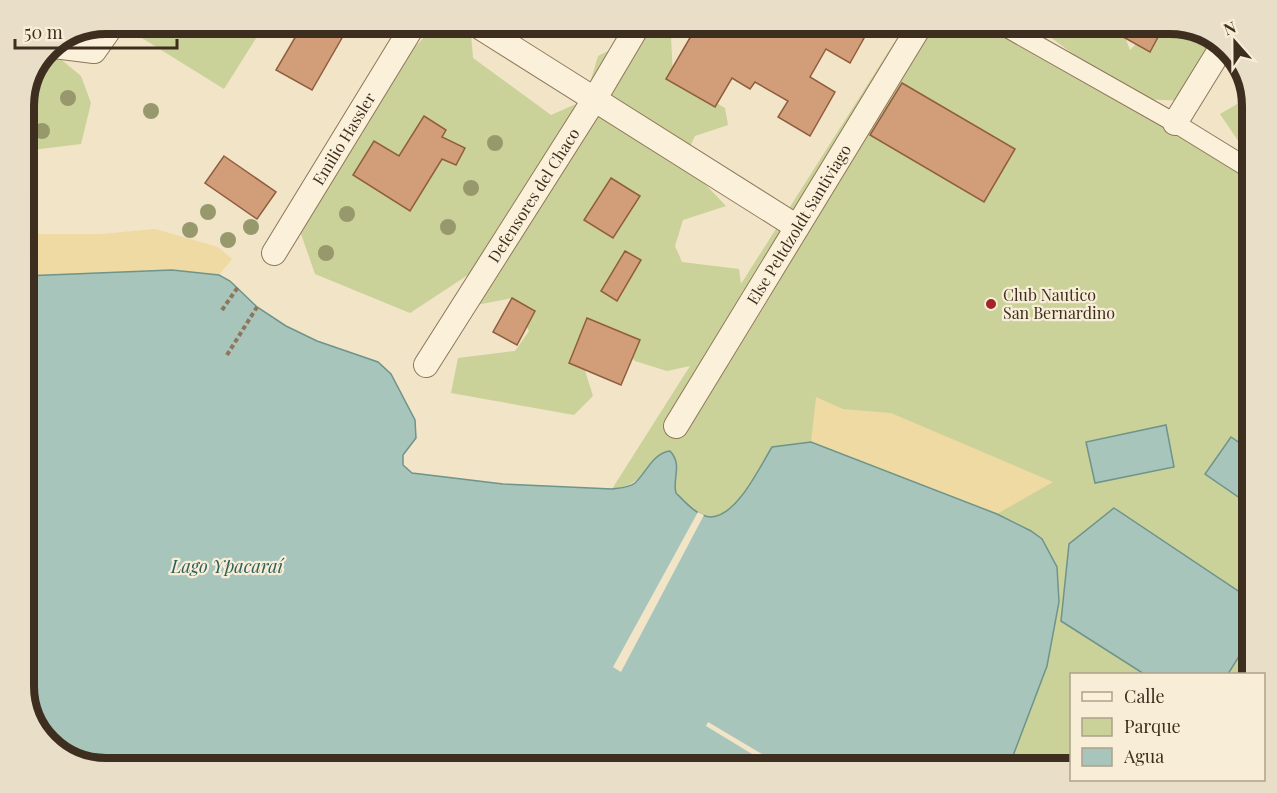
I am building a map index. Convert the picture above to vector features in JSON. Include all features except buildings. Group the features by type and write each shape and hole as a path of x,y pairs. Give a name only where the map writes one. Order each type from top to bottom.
{"street":[{"path":"69,46 94,51 106,34"},
{"name":"Emilio Hassler","path":"273,253 408,34"},
{"path":"491,34 797,227"},
{"name":"Defensores del Chaco","path":"426,365 594,100 633,34"},
{"name":"Else Peltdzoldt Santiviago","path":"676,426 915,34"},
{"path":"1018,34 1175,123 1242,164"},
{"path":"1175,123 1206,72"}],"path":[{"path":"222,310 238,287"},
{"path":"227,355 257,307"}],"green space":[{"path":"135,34 259,34 224,89"},
{"name":"Club Nautico San Bernardino","path":"427,34 471,34 473,58 551,115 585,100 598,56 643,34 667,34 671,37 673,78 725,108 728,125 695,136 683,161 726,206 683,220 675,246 682,262 739,269 741,284 900,34 1031,34 1105,78 1046,34 1124,34 1130,50 1146,34 1180,35 1205,44 1205,72 1216,72 1188,101 1141,99 1242,160 1242,673 1070,673 1070,758 1012,758 1047,666 1058,603 1057,567 772,448 746,490 730,509 721,515 711,517 701,514 676,493 674,456 658,455 634,482 612,489 690,366 667,371 635,361 600,323 579,352 593,396 574,415 451,393 458,358 515,351 529,331 512,298 471,306 480,267 410,313 315,274 300,231 340,127"},
{"path":"56,56 81,76 91,103 81,144 35,150 36,93 40,79"},
{"path":"1242,101 1242,140 1239,142 1220,114"}],"sand":[{"path":"155,229 218,247 232,259 219,275 172,270 35,276 35,234 101,234"},
{"path":"816,397 843,409 891,413 1053,482 997,514 811,442"}],"water":[{"name":"Lago Ypacaraí","path":"172,270 219,275 230,281 257,307 286,326 317,341 378,362 391,374 415,420 416,438 403,455 403,465 412,473 503,484 624,488 633,485 654,459 670,451 677,466 676,493 696,512 711,517 721,515 738,500 772,447 811,442 997,514 1042,539 1057,567 1059,602 1047,666 1012,758 97,758 79,753 63,744 47,726 38,709 35,691 35,276"},
{"path":"1166,425 1174,467 1095,483 1086,442"},
{"path":"1231,437 1242,444 1242,499 1205,474"},
{"path":"1114,508 1242,594 1242,652 1229,673 1142,673 1061,621 1069,544"}],"pier":[{"path":"698,512 704,515 621,672 613,667"},
{"path":"708,722 769,758 759,758 706,726"}],"place":[{"name":"Club Nautico San Bernardino","path":"991,304"}]}
